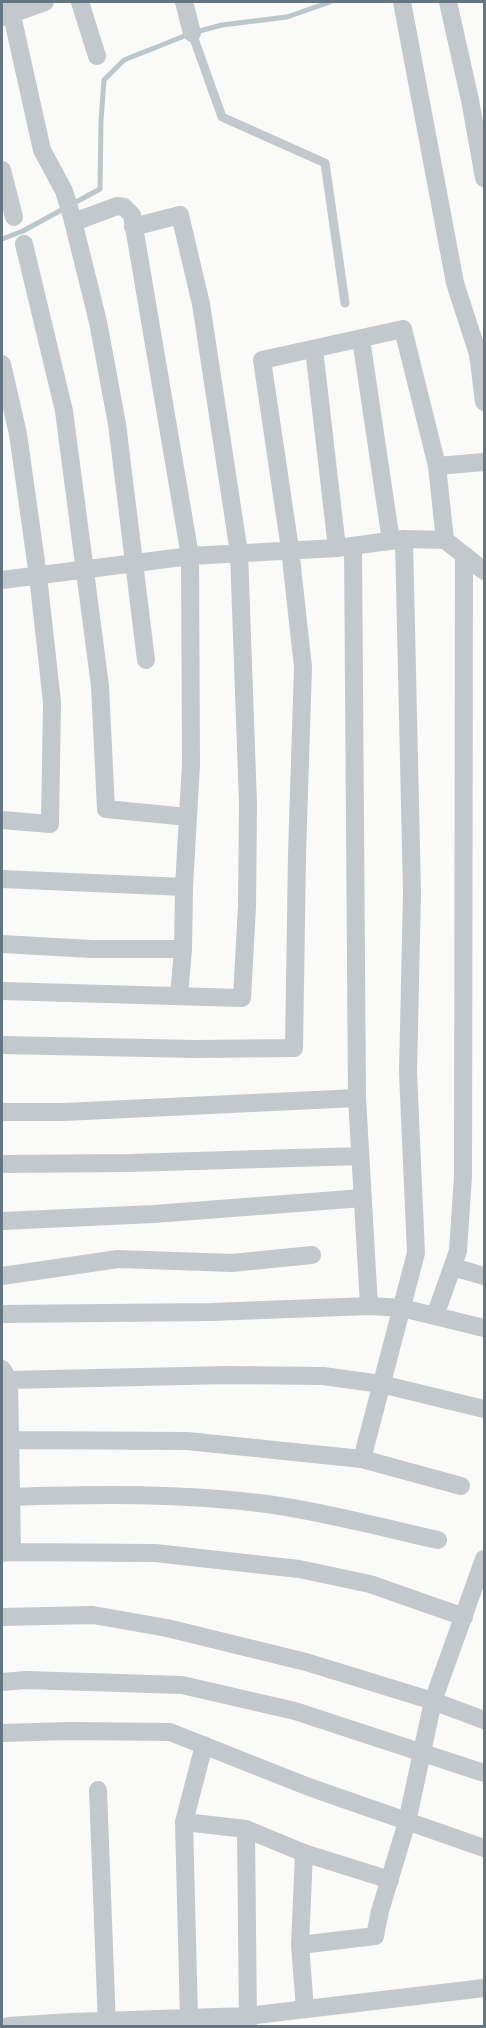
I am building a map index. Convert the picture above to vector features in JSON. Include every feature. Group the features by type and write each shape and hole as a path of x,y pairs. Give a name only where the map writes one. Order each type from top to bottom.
{"street":[{"path":"45,2 8,11 42,150 64,191 98,322 117,424 146,660"},
{"path":"80,2 97,56"},
{"path":"184,2 192,33"},
{"path":"402,2 455,283 478,354 484,402"},
{"path":"448,2 470,100 484,178"},
{"path":"2,170 14,217"},
{"path":"73,219 117,206 124,207 132,215 190,556 191,764 179,996"},
{"path":"2,991 242,998 247,906 248,804 239,553 201,304 180,215 133,227"},
{"path":"24,244 64,411 100,686 106,809 188,817"},
{"path":"2,1046 294,1048 303,667 290,549 262,360 403,329 437,466 445,540"},
{"path":"361,339 398,540 412,892 408,1073 416,1253 362,1459"},
{"path":"314,349 345,547 357,1098 369,1306"},
{"path":"2,364 18,434 38,576 52,702 50,824 2,820"},
{"path":"437,466 484,462"},
{"path":"2,580 190,556 345,547 398,540 445,540 484,570"},
{"path":"435,1316 458,1251 462,1176 464,555"},
{"path":"2,879 184,887"},
{"path":"2,944 183,949"},
{"path":"2,1112 64,1112 357,1098"},
{"path":"2,1164 130,1163 360,1156"},
{"path":"2,1221 154,1214 363,1198"},
{"path":"2,1276 118,1259 232,1263 312,1255"},
{"path":"453,1267 484,1276"},
{"path":"2,1314 211,1312 369,1306 402,1308 484,1328"},
{"path":"464,1617 370,1584 299,1569 155,1553 7,1553 11,1497 6,1470 10,1440 5,1418 5,1375 323,1376 381,1384 484,1409"},
{"path":"10,1440 187,1442 362,1459 461,1486"},
{"path":"11,1497 94,1494 181,1496 268,1504 438,1540"},
{"path":"300,1944 375,1936 407,1822 433,1701 484,1559"},
{"path":"2,1617 93,1615 167,1628 306,1662 433,1701 484,1720"},
{"path":"2,1682 26,1680 182,1685 295,1711 484,1773"},
{"path":"2,1733 170,1732 309,1787 484,1848"},
{"path":"189,2018 184,1822 204,1745"},
{"path":"98,1790 107,2024"},
{"path":"184,1822 246,1829 304,1853 390,1881"},
{"path":"246,1829 248,2021"},
{"path":"304,1853 300,1944 305,2009"},
{"path":"8,2026 107,2024 189,2018 248,2021 305,2009 484,1988"}],"lane":[{"path":"192,33 222,117 326,163 345,303"}],"waterway":[{"path":"2,239 23,231 100,189 104,80 124,60 192,33 222,25 287,17 330,2"}]}
